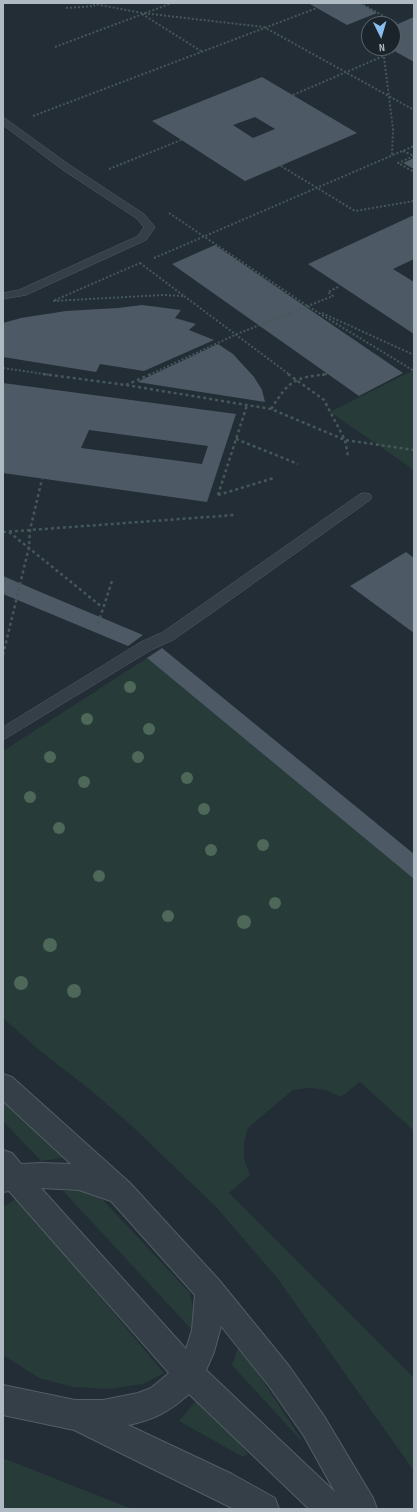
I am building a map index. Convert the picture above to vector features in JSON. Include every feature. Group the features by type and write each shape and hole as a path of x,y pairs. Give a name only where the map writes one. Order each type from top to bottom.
{"street":[{"path":"3,1085 120,1192 209,1290 279,1376 314,1426 362,1509"},
{"path":"6,1173 80,1178 120,1192"},
{"path":"6,1173 189,1374 331,1509"},
{"path":"9,1401 75,1415 103,1415 138,1408 161,1399 189,1374 200,1352 206,1330 209,1290"},
{"path":"75,1415 221,1485 264,1509"}],"lane":[{"path":"3,296 22,293 142,238 150,227 140,216 82,178 6,123"},
{"path":"3,734 146,646 168,636 365,497"}],"path":[{"path":"90,3 142,14 264,27 348,72 414,110"},
{"path":"55,47 172,3"},
{"path":"360,3 384,16"},
{"path":"66,8 97,5"},
{"path":"6,123 316,8"},
{"path":"142,14 201,51"},
{"path":"293,95 384,57 393,129 392,155"},
{"path":"82,178 181,140"},
{"path":"184,296 163,295 53,301 318,189 414,146"},
{"path":"403,150 414,156"},
{"path":"414,156 398,163 414,172"},
{"path":"281,166 355,211 414,201"},
{"path":"205,237 309,307 414,371"},
{"path":"140,263 324,400 345,440 348,456"},
{"path":"126,385 237,334 309,307 333,296 328,292 340,286"},
{"path":"309,307 402,351 414,355"},
{"path":"3,368 126,385 271,409 345,440 414,450"},
{"path":"271,409 288,382 295,378 327,374"},
{"path":"247,405 218,494 274,478"},
{"path":"236,439 298,464"},
{"path":"3,655 29,547 30,530 42,479"},
{"path":"3,532 235,514"},
{"path":"9,532 102,607"},
{"path":"98,624 102,607 112,581"}],"green space":[{"path":"414,370 414,470 330,412"},
{"path":"147,658 414,879 414,1131 360,1082 341,1097 326,1090 310,1088 293,1090 248,1128 244,1143 244,1159 250,1175 229,1193 414,1378 414,1471 278,1279 217,1208 134,1128 93,1092 39,1050 3,1018 3,751"},
{"path":"3,1099 63,1158 41,1161 3,1121"},
{"path":"77,1190 91,1193 103,1200 190,1293 195,1317 192,1330 63,1191"},
{"path":"17,1198 164,1373 143,1384 108,1389 73,1387 39,1378 3,1355 3,1207"},
{"path":"239,1345 305,1445 232,1365"},
{"path":"201,1395 248,1454 243,1457 179,1421"},
{"path":"3,1458 132,1509 3,1509"}],"building":[{"path":"308,3 360,3 377,13 370,16 361,16 361,19 347,25"},
{"path":"414,17 414,62 401,55 401,23"},
{"path":"262,77 357,133 245,181 152,121","holes":["255,117 275,129 253,138 233,125"]},
{"path":"414,158 414,169 403,163"},
{"path":"414,215 414,259 393,269 414,282 414,334 308,264"},
{"path":"215,245 403,373 359,396 172,264"},
{"path":"142,305 181,310 175,318 196,324 189,330 214,340 144,371 100,364 96,372 3,357 3,323 21,318 66,311"},
{"path":"218,344 233,354 254,377 262,390 265,402 137,382"},
{"path":"3,383 236,414 207,502 3,473","holes":["89,430 208,446 202,464 81,448"]},
{"path":"406,552 414,558 414,633 350,586"},
{"path":"3,576 143,635 128,646 3,594"},
{"path":"162,648 414,854 414,879 147,658"}]}
